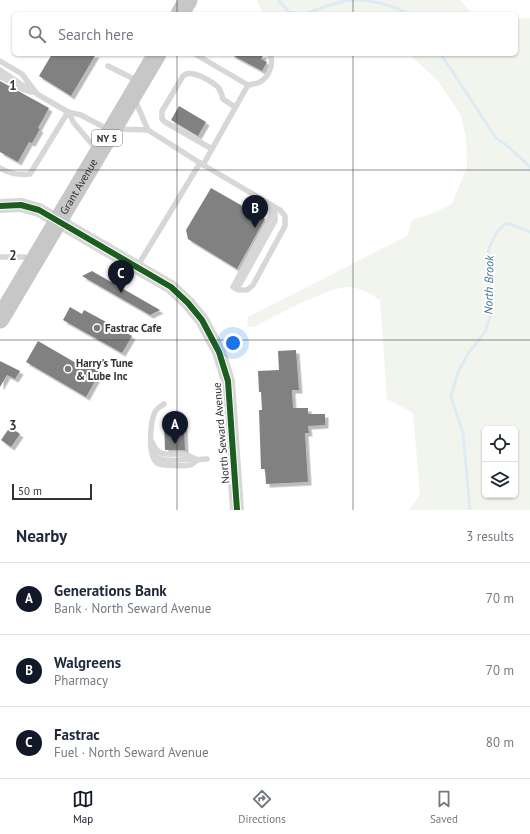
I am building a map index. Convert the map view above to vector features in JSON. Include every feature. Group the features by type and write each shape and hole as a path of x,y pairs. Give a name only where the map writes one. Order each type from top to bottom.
{"highway":[{"path":"181,12 188,0"},
{"name":"Grant Avenue","path":"0,319 156,56"}],"street":[{"name":"North Seward Avenue","path":"0,206 21,205 39,210 171,288 183,298 202,320 219,352 228,381 237,510"}],"lane":[{"path":"198,56 248,85"},
{"path":"137,267 201,164 212,149 248,85 262,81 267,74 272,65 273,59 271,56"},
{"path":"0,60 22,74 37,94"},
{"path":"108,66 136,89 148,130"},
{"path":"0,70 68,112 81,115 112,130 148,130 201,164 269,203 280,210 285,216 285,226 253,285 247,290 235,288 271,217 272,212 269,203"},
{"path":"212,149 165,122 162,119 162,111 186,73 191,72 217,87 221,92 222,99 235,107"},
{"path":"0,76 22,89 37,94"},
{"path":"68,112 81,132 99,152"},
{"path":"0,168 18,175 30,174 68,112"},
{"path":"0,257 25,257"},
{"path":"164,404 157,408 152,421 152,457 159,464 190,465 198,460 207,459"},
{"path":"151,440 154,447 164,455 184,454 198,460"}],"shaded area":[{"path":"257,0 460,0 471,12 262,12"},
{"path":"530,18 530,510 409,510 420,495 413,413 387,399 380,300 358,289 349,287 340,288 329,291 302,303 254,327 247,327 248,317 407,236 412,220 431,214 452,204 467,167 466,138 461,115 438,81 411,56 518,56 518,19"}],"building":[{"path":"51,56 95,56 71,96 39,76"},
{"path":"234,56 263,56 261,59 267,62 262,71"},
{"path":"0,81 49,108 32,143 29,142 18,162 0,152"},
{"path":"179,106 206,122 198,136 171,120"},
{"path":"211,188 265,219 237,269 188,239 186,230"},
{"path":"92,271 160,310 150,315 82,276"},
{"name":"Fastrac Cafe","path":"70,307 82,314 84,310 132,336 122,353 63,320"},
{"name":"Harry's Tune & Lube Inc","path":"38,341 83,367 86,363 100,372 86,397 26,362"},
{"path":"296,350 299,390 292,390 293,408 308,408 308,414 325,414 325,425 308,426 309,433 305,433 308,482 266,484 265,469 261,469 259,410 262,410 258,371 279,370 278,351"},
{"path":"0,361 20,371 15,379 7,375 0,387"},
{"path":"164,419 182,419 182,426 184,426 185,450 165,450"},
{"path":"10,427 20,434 11,447 1,440"}],"waterway":[{"name":"North Brook","path":"278,0 289,12"},
{"name":"North Brook","path":"310,12 351,0 381,3 404,12"},
{"name":"North Brook","path":"442,56 496,138 510,148 530,167"},
{"name":"North Brook","path":"470,510 463,433 451,397 458,372 469,352 485,332 490,317 491,297 488,265 489,248 497,232 505,224 511,224 530,232"}],"cycle path":[{"path":"0,206 21,205 39,210 171,287 188,303 202,320 219,352 228,381 237,510"}],"place":[{"name":"Walgreens","path":"255,228"},
{"name":"Fastrac","path":"121,293"},
{"name":"Fastrac Cafe","path":"97,328"},
{"name":"Harry's Tune & Lube Inc","path":"68,369"},
{"name":"Generations Bank","path":"175,444"}]}
